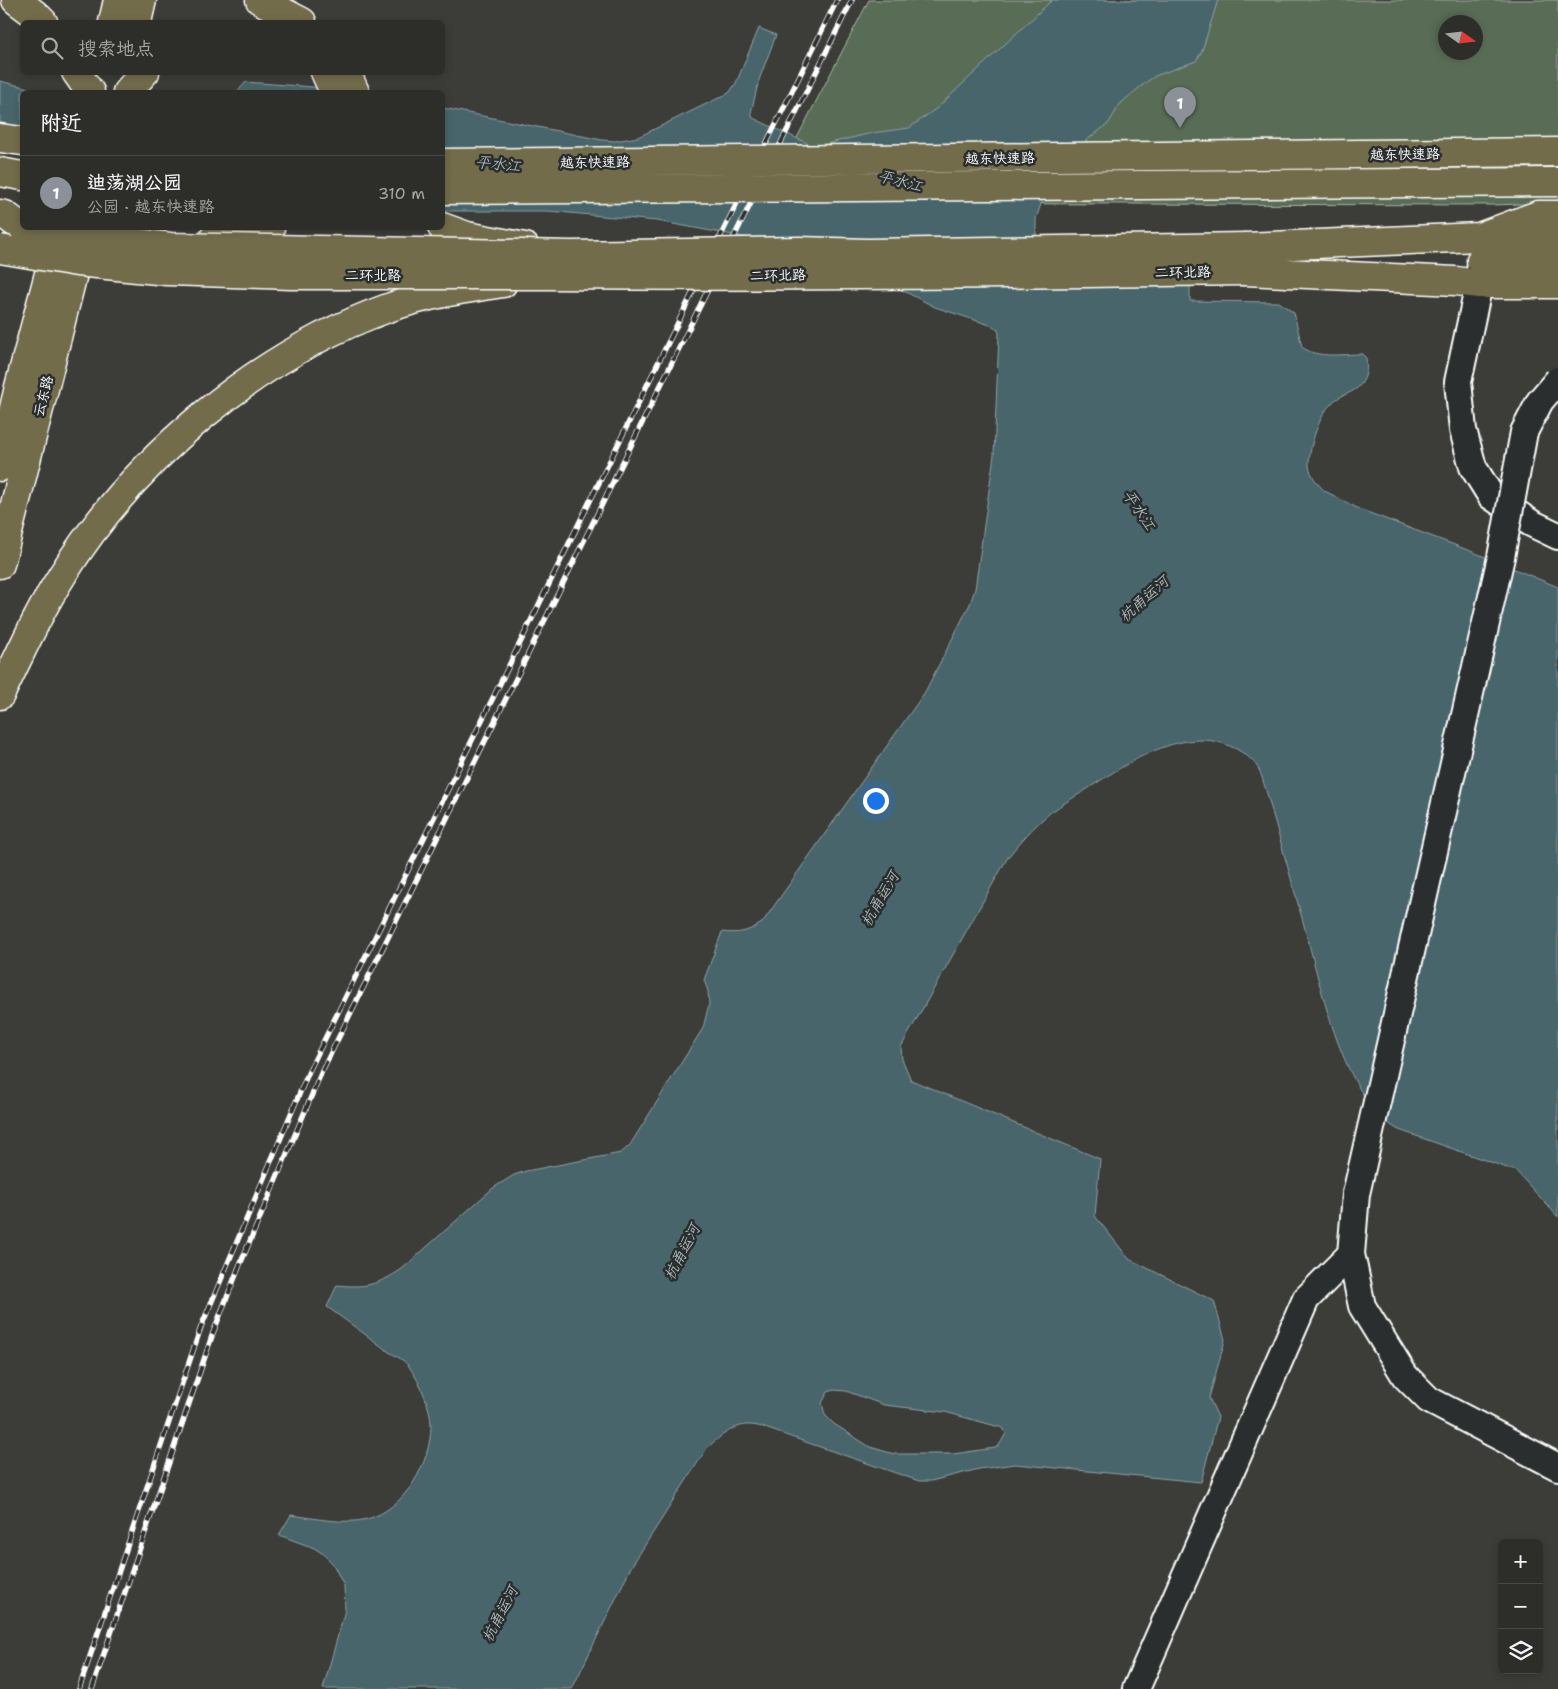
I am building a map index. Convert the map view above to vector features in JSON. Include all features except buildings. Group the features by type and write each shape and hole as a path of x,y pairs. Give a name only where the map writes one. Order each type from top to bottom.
{"main road":[{"path":"16,0 41,20"},
{"path":"113,20 118,0"},
{"path":"137,20 142,0"},
{"path":"265,3 298,20"},
{"path":"78,75 89,90"},
{"path":"96,90 99,75"},
{"path":"121,90 124,75"},
{"path":"129,90 142,75"},
{"path":"333,79 352,90"},
{"path":"0,138 20,141"},
{"name":"越东快速路","path":"445,163 1558,152"},
{"path":"0,172 20,176"},
{"name":"越东快速路","path":"445,190 1558,182"},
{"path":"0,214 5,215 12,227"},
{"name":"二环北路","path":"0,249 77,262 167,270 291,275 957,275 1245,259 1456,281 1538,215 1558,215"},
{"path":"445,228 467,236 570,255"},
{"name":"二环北路","path":"36,230 170,247 570,255 799,251 1245,259 1480,260 1558,284"},
{"name":"云东路","path":"0,467 60,230"},
{"name":"云东路","path":"0,564 84,230"},
{"path":"170,247 203,238 242,236 257,234 266,230"},
{"path":"1480,260 1558,236"},
{"path":"1480,260 1558,260"},
{"path":"0,695 34,624 63,574 103,518 168,445 209,409 290,355 344,326 389,307 439,293 548,275"}],"street":[{"path":"1480,260 1458,382 1463,430 1473,467 1491,496 1530,523 1558,536"},
{"path":"1558,380 1540,402 1524,432 1499,566 1356,1194 1351,1254 1362,1306 1406,1376 1429,1400 1558,1467"},
{"path":"1136,1689 1306,1299 1351,1254"}],"green space":[{"path":"869,0 1558,0 1558,203 1490,205 763,203"}],"water":[{"path":"1052,0 1218,0 1202,51 1196,61 1155,76 1145,83 1121,103 1108,124 1079,146 1042,201 1036,219 1037,250 1185,282 1190,286 1190,301 1279,302 1294,313 1302,347 1308,351 1339,355 1362,354 1366,358 1363,381 1355,390 1332,403 1319,423 1311,449 1309,465 1317,483 1325,491 1359,509 1473,552 1558,587 1558,1217 1516,1171 1399,1130 1380,1115 1363,1094 1349,1069 1337,1040 1258,767 1239,750 1214,741 1195,740 1157,749 1121,768 1050,813 1018,845 1008,857 901,1047 902,1059 911,1080 1100,1159 1095,1216 1129,1259 1214,1301 1225,1340 1209,1398 1218,1417 1201,1482 1015,1464 979,1469 931,1481 919,1481 762,1427 744,1425 727,1432 707,1448 631,1567 572,1689 323,1689 345,1610 344,1586 333,1564 325,1555 314,1548 279,1535 291,1515 329,1520 358,1521 381,1514 404,1495 421,1469 430,1440 431,1425 431,1418 424,1395 418,1380 408,1365 327,1307 337,1285 356,1286 386,1279 402,1269 493,1188 514,1175 526,1171 621,1153 630,1145 703,1028 709,1004 708,991 704,980 722,932 743,932 762,923 925,692 970,604 975,589 994,455 999,334 998,330 993,326 935,307 886,282 760,240 657,221 548,211 445,211 445,108 602,140 615,141 638,137 729,93 736,83 759,28 776,35 759,80 751,113 753,118 811,145 822,145 872,133 909,128 937,108","holes":["834,1390 846,1391 884,1405 945,1412 1003,1428 1006,1433 1000,1444 995,1448 953,1454 894,1454 870,1447 834,1424 825,1415 822,1403 828,1392"]},
{"path":"0,81 37,90 20,90 20,148 0,146"},
{"path":"246,82 337,90 239,90"}],"railway":[{"path":"79,1689 201,1327 309,1071 837,0"},
{"path":"92,1689 213,1333 322,1071 852,0"}],"place":[{"name":"迪荡湖公园","path":"1180,128"}],"water label":[{"name":"平水江","path":"498,164"},
{"name":"平水江","path":"900,181"},
{"name":"平水江","path":"1139,510"},
{"name":"杭甬运河","path":"1144,599"},
{"name":"杭甬运河","path":"880,899"},
{"name":"杭甬运河","path":"682,1252"},
{"name":"杭甬运河","path":"500,1614"}]}
